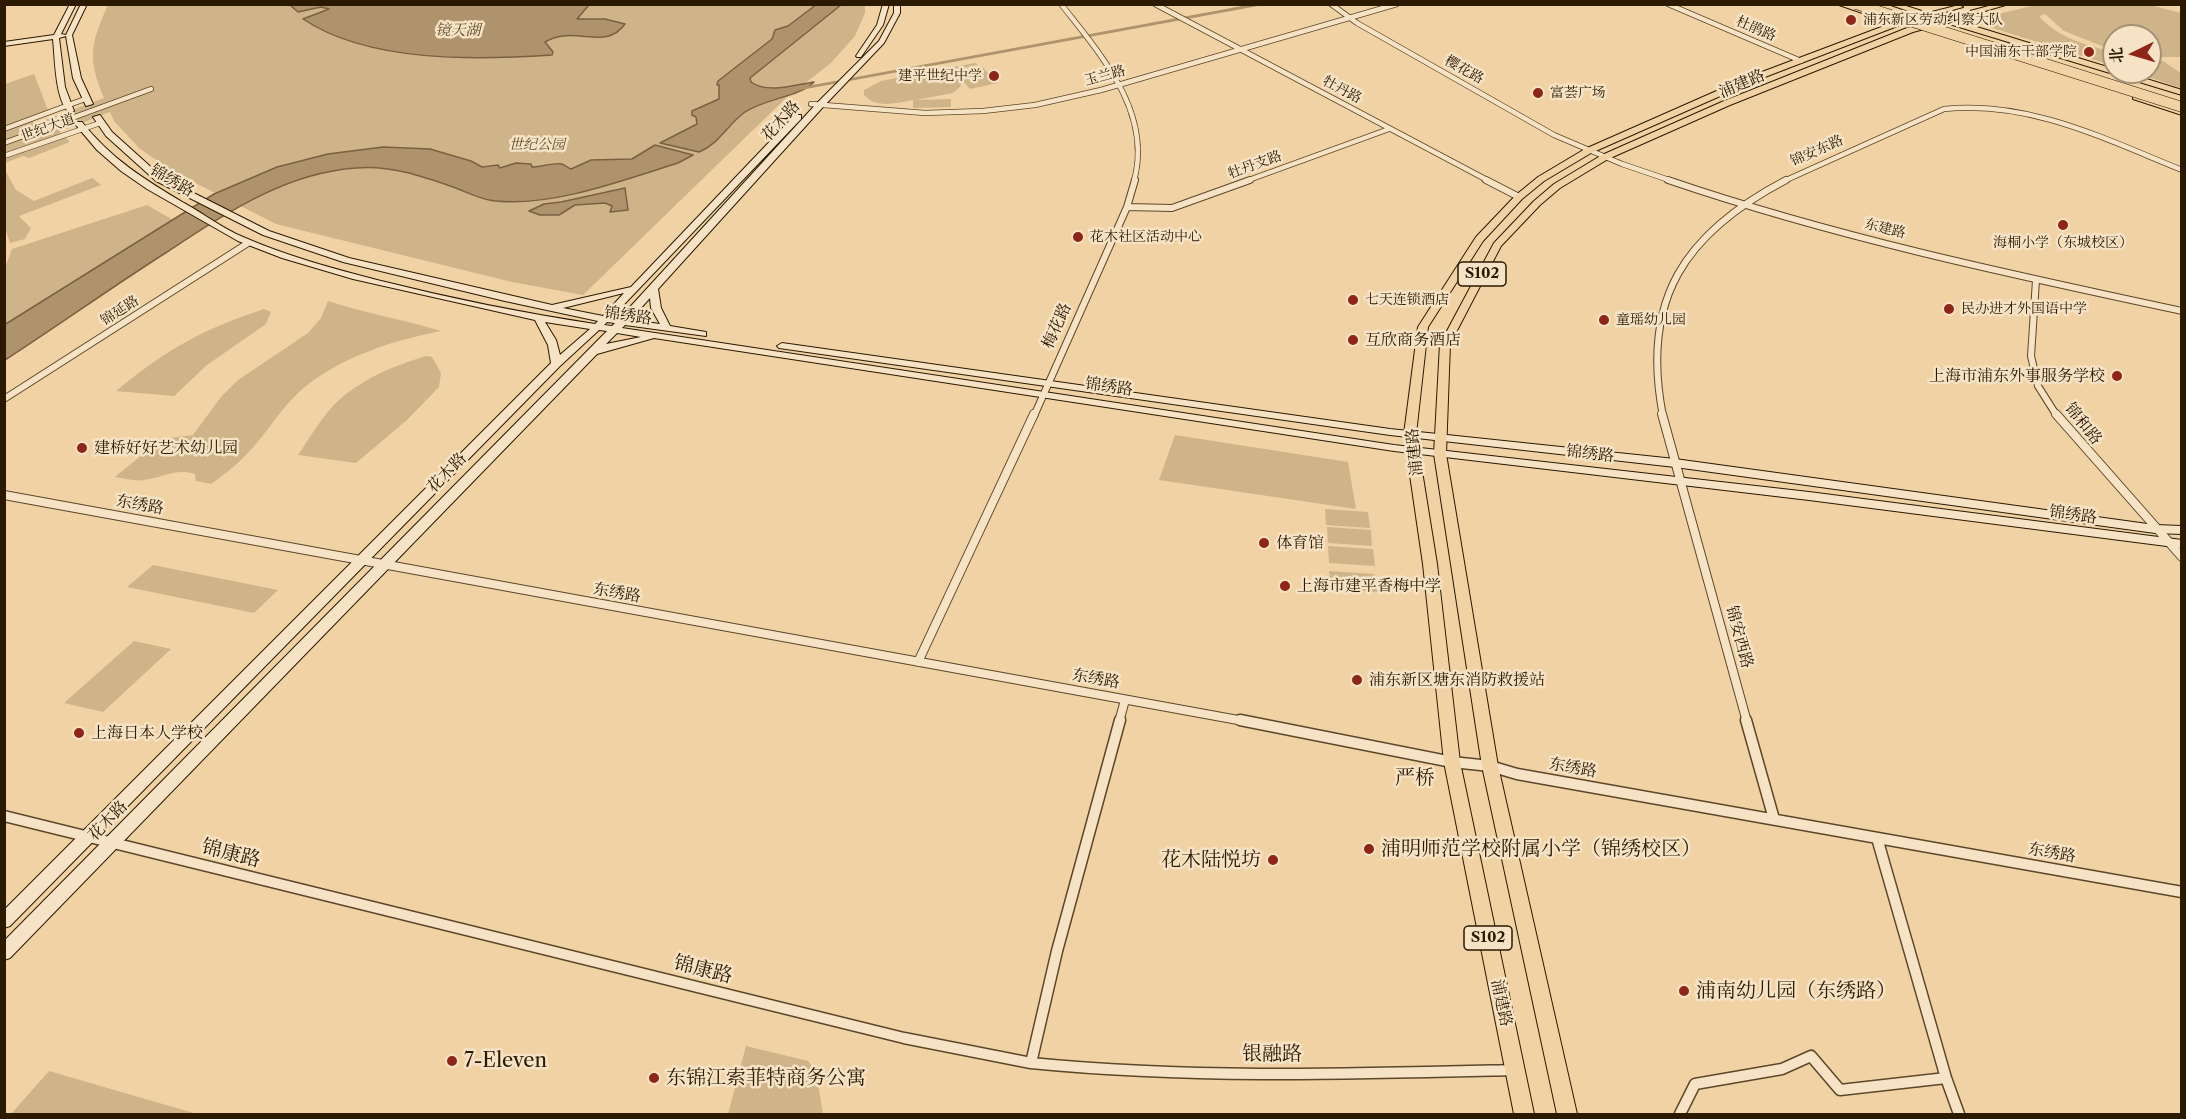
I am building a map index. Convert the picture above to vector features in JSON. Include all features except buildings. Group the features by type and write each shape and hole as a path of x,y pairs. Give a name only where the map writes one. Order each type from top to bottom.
{"highway":[{"path":"1856,4 2181,105"},
{"path":"1868,4 2181,105"}],"main road":[{"path":"68,108 61,87 56,37 73,4"},
{"path":"84,4 69,35 77,78 87,101"},
{"name":"花木路","path":"4,953 653,288 871,41 885,14 886,4"},
{"name":"花木路","path":"4,921 359,561 556,364 596,328 815,105 852,73 882,42 897,13 897,4"},
{"path":"1839,4 2181,113"},
{"path":"1891,4 2102,68"},
{"name":"S102","path":"1899,23 1970,4"},
{"name":"S102","path":"1917,28 2006,4"},
{"name":"浦建路","path":"1524,1114 1452,762 1430,564 1410,434 1423,327 1479,239 1519,197 1541,179 1588,151 1749,80 1899,23"},
{"name":"浦建路","path":"1567,1114 1490,766 1440,454 1445,344 1497,245 1537,203 1557,186 1605,157 1727,103 1917,28"},
{"path":"4,44 69,35"},
{"path":"2153,84 2181,93"},
{"name":"锦绣路","path":"99,120 109,134 159,179 266,233 346,260 549,307 621,321 664,333 1440,454 2175,544"},
{"name":"锦绣路","path":"81,126 90,140 119,167 248,243 414,292 538,318 596,328 664,333 1048,383 1410,434 1675,463 2155,529 2181,530"},
{"path":"549,307 594,299 633,288"},
{"path":"590,354 610,346 664,333 653,288"},
{"path":"538,318 552,340 556,353 556,364"}],"street":[{"name":"梅花路","path":"918,662 1044,394 1127,207 1137,176 1139,143 1132,110 1120,84 1061,4"},
{"name":"牡丹路","path":"1155,4 1173,16 1519,197"},
{"name":"樱花路","path":"1331,4 1349,18 1545,130 1588,151"},
{"name":"玉兰路","path":"815,105 897,113 983,111 1040,104 1120,84 1397,4"},
{"name":"杜鹃路","path":"1668,4 1801,61"},
{"path":"4,143 151,89"},
{"name":"世纪大道","path":"4,129 87,101"},
{"name":"锦安东路","path":"1675,463 1657,383 1657,340 1663,308 1675,277 1704,235 1743,204 1767,189 1840,154 1944,109 1965,105 1992,106 2022,111 2058,122 2181,170"},
{"name":"世纪大道","path":"4,156 99,120"},
{"name":"牡丹支路","path":"1127,207 1172,208 1389,129"},
{"name":"东建路","path":"1588,151 1743,204 2036,280 2181,311"},
{"name":"锦延路","path":"4,399 248,243"},
{"name":"锦和路","path":"2036,280 2031,356 2038,386 2060,421 2155,529 2175,544 2181,557"},
{"name":"锦安西路","path":"1675,463 1774,819"},
{"name":"东绣路","path":"4,495 1327,736 1452,762 1490,766 1517,774 2181,892"},
{"path":"1030,1063 1057,951 1125,700"},
{"name":"锦康路","path":"4,816 904,1038 1030,1063"},
{"path":"1877,838 1946,1078 1959,1114"},
{"path":"1680,1114 1695,1084 1782,1069 1811,1056 1840,1090 1946,1078"},
{"name":"银融路","path":"1030,1063 1094,1070 1160,1073 1282,1074 1515,1070"}],"green space":[{"name":"世纪公园","path":"108,5 865,5 865,13 855,36 831,63 786,98 583,295 512,282 276,224 172,171 139,148 114,121 110,112 59,132 62,134 5,154 5,130 30,121 37,123 104,98 95,72 93,51"},
{"name":"中国浦东干部学院","path":"2036,5 2150,5 2181,13 2181,57 2162,57 2162,24 2102,24 2102,46 2064,31 2045,14 2039,16 2063,35 2102,49 2102,62 1977,23 1981,18"},
{"path":"2162,61 2181,73 2181,88 2162,82"},
{"path":"975,63 978,65 943,73 958,77 953,71 981,66 998,83 970,89 962,80 960,87 953,93 916,100 951,99 951,107 913,108 913,100 881,104 864,95 864,90 881,81"},
{"path":"34,74 48,110 5,126 5,84"},
{"path":"65,137 70,142 29,158 23,156 5,163 4,158"},
{"path":"5,170 16,190 34,201 92,178 101,185 19,216 31,228 25,239 10,243 5,228"},
{"path":"147,205 173,220 5,325 5,268 12,249"},
{"path":"328,301 441,331 402,340 362,354 325,373 293,398 250,451 211,484 196,481 195,474 188,472 141,480 115,477 161,439 193,435 221,397 238,380 308,333 321,318"},
{"path":"264,309 271,312 266,324 207,365 174,396 116,391 152,363 186,342 221,325"},
{"path":"426,356 432,357 441,373 439,387 407,420 356,463 298,455 333,406 353,389 376,375"},
{"path":"1175,435 1348,462 1356,509 1159,480"},
{"path":"1325,509 1368,512 1370,528 1326,525"},
{"path":"1327,527 1371,530 1372,546 1328,543"},
{"path":"1328,546 1373,549 1375,566 1329,563"},
{"path":"153,565 278,590 254,613 127,587"},
{"path":"1329,571 1375,574 1377,592 1331,588"},
{"path":"134,641 171,649 103,712 64,703"},
{"path":"746,1046 808,1061 816,1071 823,1114 728,1114"},
{"path":"49,1071 197,1114 11,1114"}],"water":[{"path":"817,4 841,5 750,78 751,82 758,86 773,88 814,82 800,91 753,107 733,122 712,144 699,152 660,143 697,124 692,111 719,99 718,81 772,39 775,30 788,26"},
{"name":"镜天湖","path":"290,5 589,5 577,19 605,19 625,24 617,32 608,36 556,37 545,42 553,52 552,55 457,57 391,51 359,44 303,19 329,9 321,7 298,12"},
{"path":"655,145 693,155 678,163 588,191 540,200 518,202 490,200 418,175 381,168 330,171 304,178 233,210 5,360 4,325 214,194 277,167 328,154 383,147 430,149 471,161 482,167 498,165 500,168 516,163 531,164 532,167 563,164 571,169 591,160 632,159"},
{"path":"625,188 628,210 610,212 612,206 605,203 575,205 559,215 540,215 529,211 544,204"}],"waterway":[{"path":"795,89 1266,4"}],"place":[{"name":"浦东新区劳动纠察大队","path":"1851,20"},
{"name":"中国浦东干部学院","path":"2089,52"},
{"name":"建平世纪中学","path":"994,76"},
{"name":"富荟广场","path":"1538,93"},
{"name":"海桐小学（东城校区）","path":"2063,225"},
{"name":"花木社区活动中心","path":"1078,237"},
{"name":"七天连锁酒店","path":"1353,300"},
{"name":"民办进才外国语中学","path":"1949,309"},
{"name":"童瑶幼儿园","path":"1604,320"},
{"name":"互欣商务酒店","path":"1353,340"},
{"name":"上海市浦东外事服务学校","path":"2117,376"},
{"name":"建桥好好艺术幼儿园","path":"82,448"},
{"name":"体育馆","path":"1264,543"},
{"name":"上海市建平香梅中学","path":"1285,586"},
{"name":"浦东新区塘东消防救援站","path":"1357,680"},
{"name":"上海日本人学校","path":"79,733"},
{"name":"浦明师范学校附属小学（锦绣校区）","path":"1369,849"},
{"name":"花木陆悦坊","path":"1273,860"},
{"name":"浦南幼儿园（东绣路）","path":"1684,991"},
{"name":"7-Eleven","path":"452,1061"},
{"name":"东锦江索菲特商务公寓","path":"654,1078"}],"district":[{"name":"严桥","path":"1415,778"}]}
